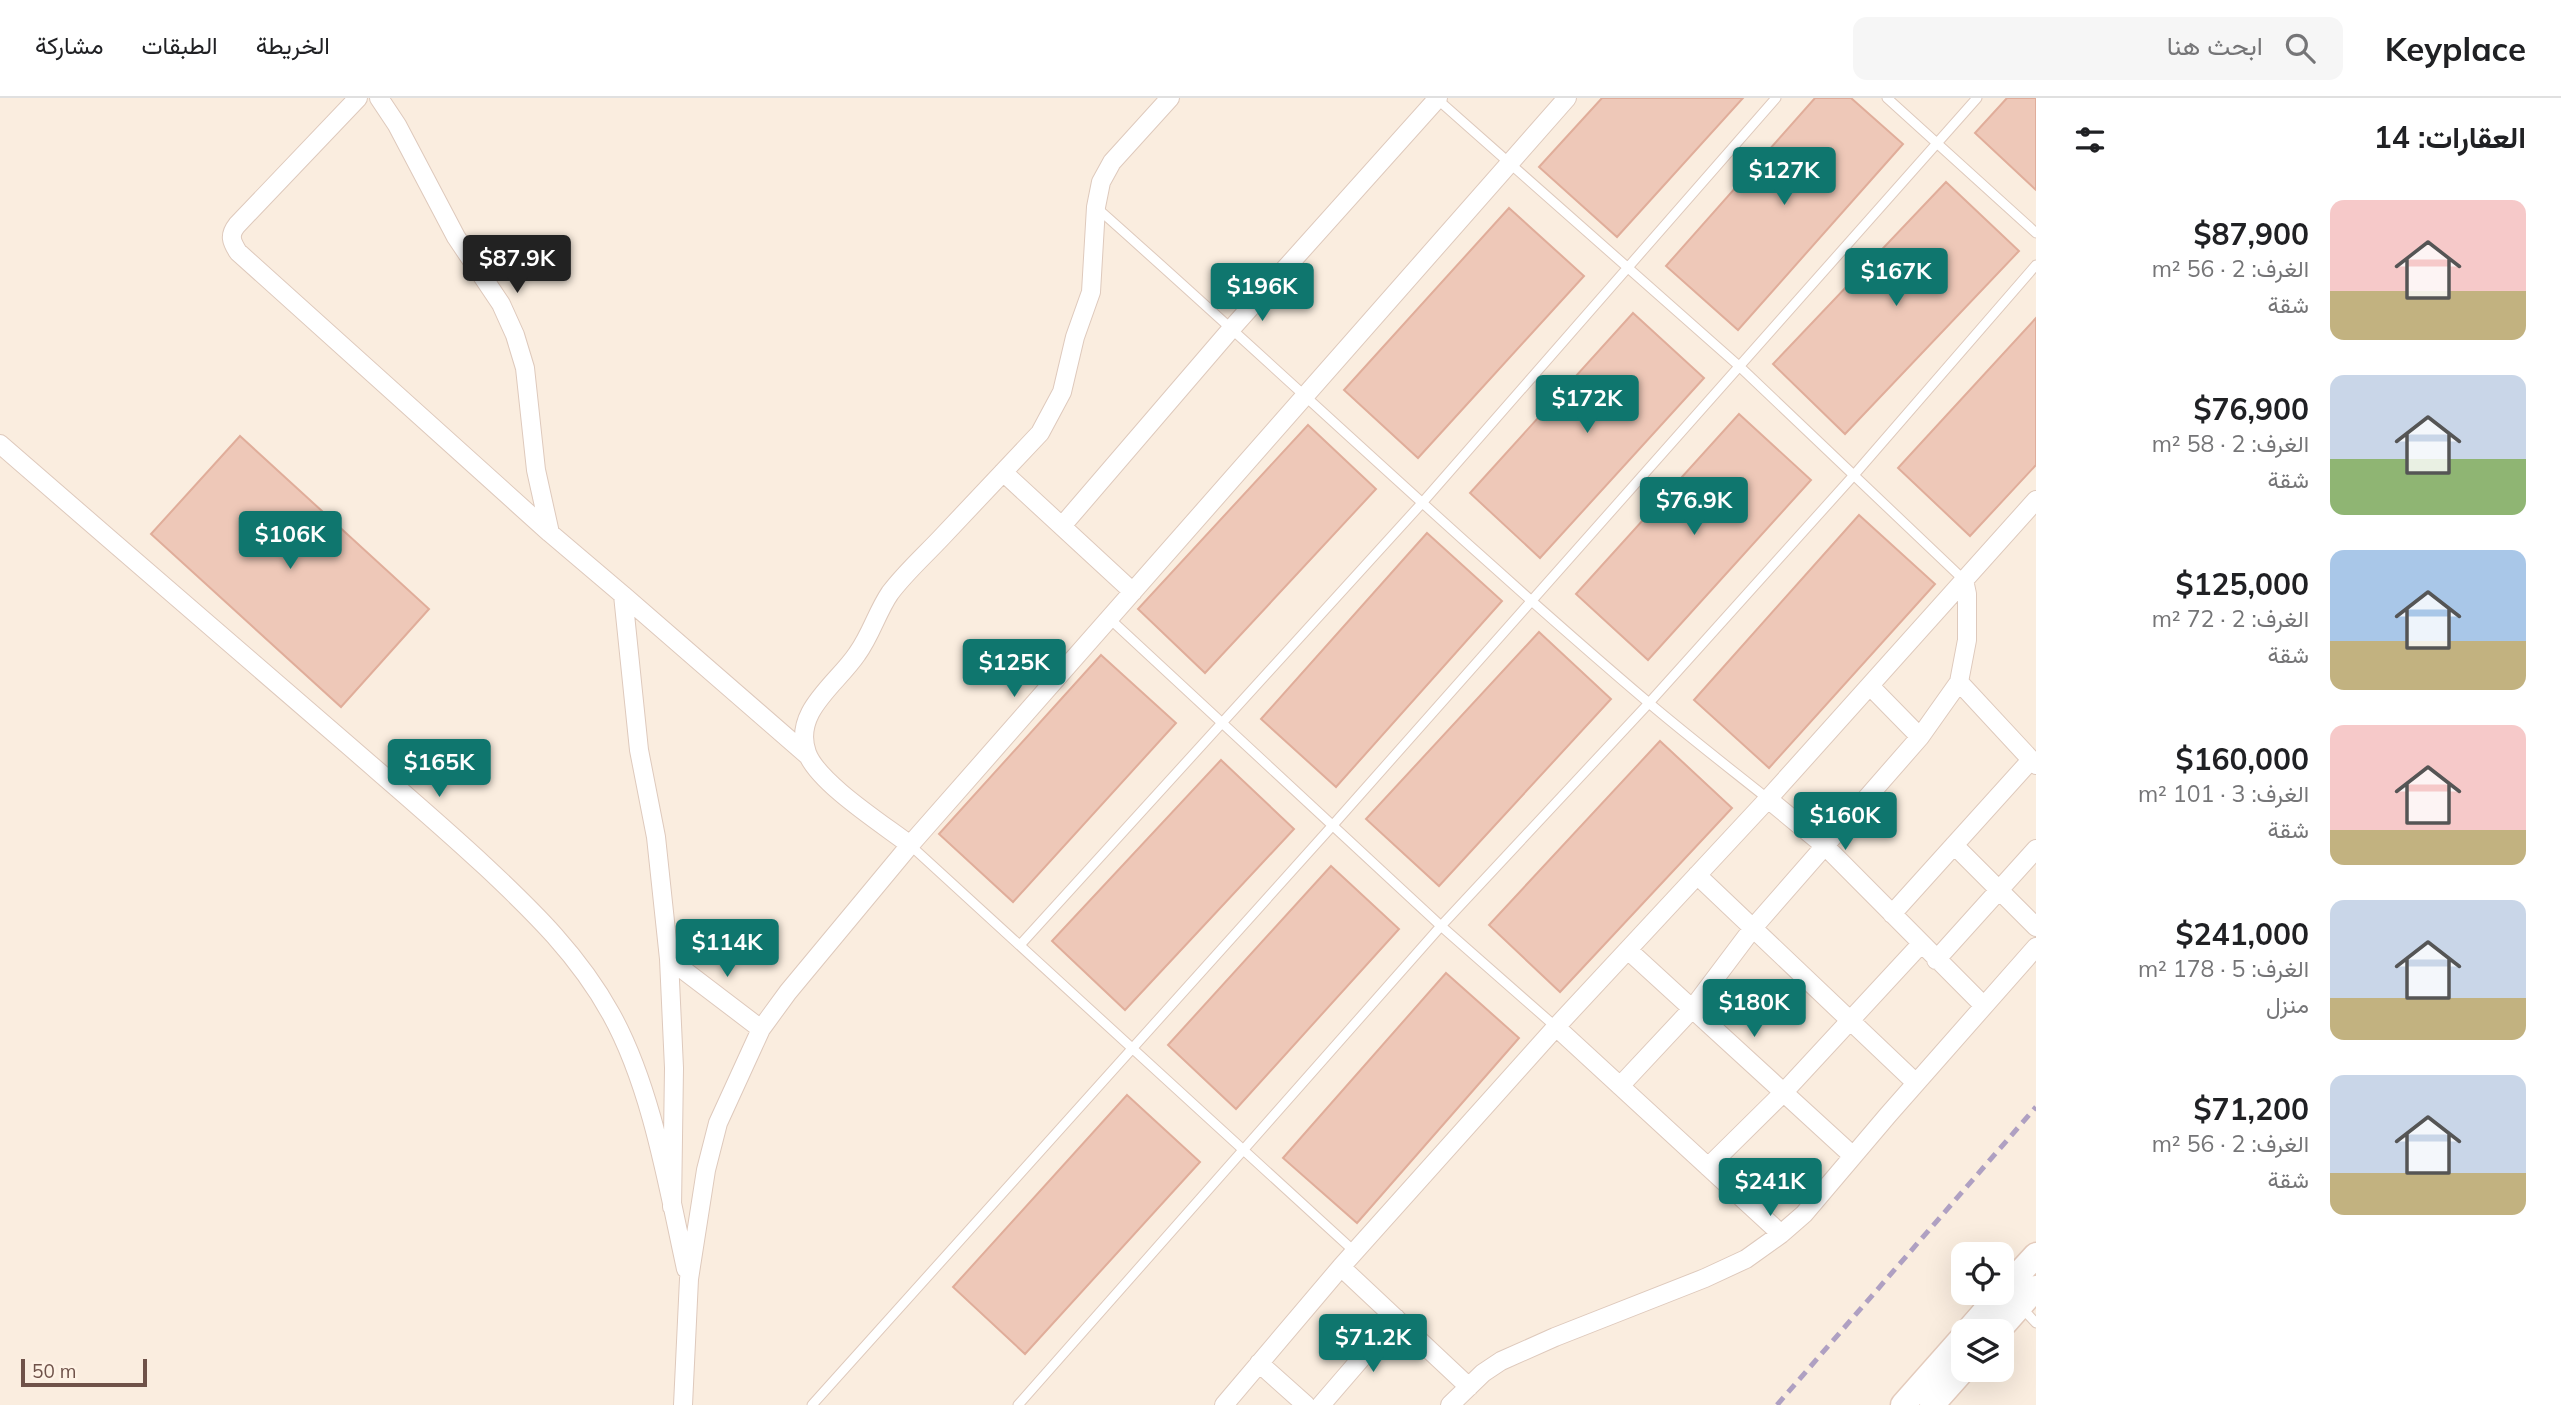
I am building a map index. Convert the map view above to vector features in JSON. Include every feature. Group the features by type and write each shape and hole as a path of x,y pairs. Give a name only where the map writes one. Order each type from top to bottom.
{"main road":[{"path":"2004,1319 2036,1255"},
{"path":"1986,1319 2016,1299"},
{"path":"1903,1405 1951,1351"},
{"path":"1932,1405 1952,1382"}],"street":[{"path":"358,98 232,231 231,239 238,252 550,533 807,755 832,785 910,845"},
{"path":"379,98 397,125 445,218 501,304 512,327 525,368 536,470 550,533"},
{"path":"807,755 804,737 806,721 813,706 856,657 891,593 1040,433 1057,404 1075,337 1091,292 1096,207 1101,181 1106,171 1170,98"},
{"path":"1062,526 1232,328 1437,98"},
{"path":"683,1405 689,1279 706,1170 718,1123 761,1029 788,992 910,845 1567,98"},
{"path":"0,444 446,830 532,910 559,939 599,993 625,1042 645,1099 689,1279"},
{"path":"1003,472 1133,592"},
{"path":"1224,1405 1340,1267 1556,1027 1768,799 2036,500"},
{"path":"1620,1086 1692,1009 1753,928 1920,737 1959,682 1967,640 1967,594 1964,580"},
{"path":"624,595 639,750 656,836 669,959 673,1030 672,1207"},
{"path":"1892,914 2034,762 1959,682"},
{"path":"1870,686 1920,737"},
{"path":"1768,799 1825,846 1920,945 1984,1006"},
{"path":"1954,845 2036,927"},
{"path":"1937,960 2036,849"},
{"path":"1697,875 1916,1083"},
{"path":"1708,1167 1784,1092 1920,945"},
{"path":"1450,1405 1483,1373 1501,1361 1555,1336 1746,1259 1781,1234 1804,1214 2036,947"},
{"path":"1628,950 1853,1156"},
{"path":"669,959 761,1029"},
{"path":"1556,1027 1781,1234"},
{"path":"1340,1267 1469,1387"},
{"path":"1321,1405 1396,1318"},
{"path":"1259,1363 1306,1405"}],"lane":[{"path":"1437,98 1625,268 1739,366 1964,580"},
{"path":"1020,945 1422,503 1776,98"},
{"path":"1887,98 2036,233"},
{"path":"811,1405 1534,600 1977,98"},
{"path":"1096,207 1422,503 1649,703 1768,799"},
{"path":"1018,1405 1441,926 1649,703 1854,475 2036,265"},
{"path":"1110,619 1441,926 1556,1027"},
{"path":"910,845 1355,1252"}],"building":[{"path":"1602,98 1743,98 1617,237 1539,167"},
{"path":"1815,98 1851,98 1903,144 1738,330 1666,266"},
{"path":"2007,98 2036,98 2036,190 1975,133"},
{"path":"1946,182 2019,251 1845,434 1773,364"},
{"path":"1509,208 1584,276 1418,458 1344,390"},
{"path":"1633,313 1704,378 1540,558 1470,493"},
{"path":"2036,318 2036,465 1970,536 1898,468"},
{"path":"1739,414 1811,480 1648,660 1576,594"},
{"path":"1308,425 1376,489 1205,673 1138,609"},
{"path":"240,436 429,609 341,707 151,534"},
{"path":"1859,515 1935,584 1769,768 1694,700"},
{"path":"1427,533 1502,601 1336,787 1261,719"},
{"path":"1539,632 1611,699 1439,886 1366,819"},
{"path":"1101,655 1176,723 1013,902 939,834"},
{"path":"1660,741 1732,808 1560,992 1489,925"},
{"path":"1221,760 1294,829 1125,1010 1052,941"},
{"path":"1331,866 1399,929 1236,1109 1168,1045"},
{"path":"1446,973 1519,1038 1357,1223 1283,1158"},
{"path":"1127,1095 1200,1162 1025,1354 953,1287"}],"railway":[{"path":"1777,1405 2036,1107"}]}
